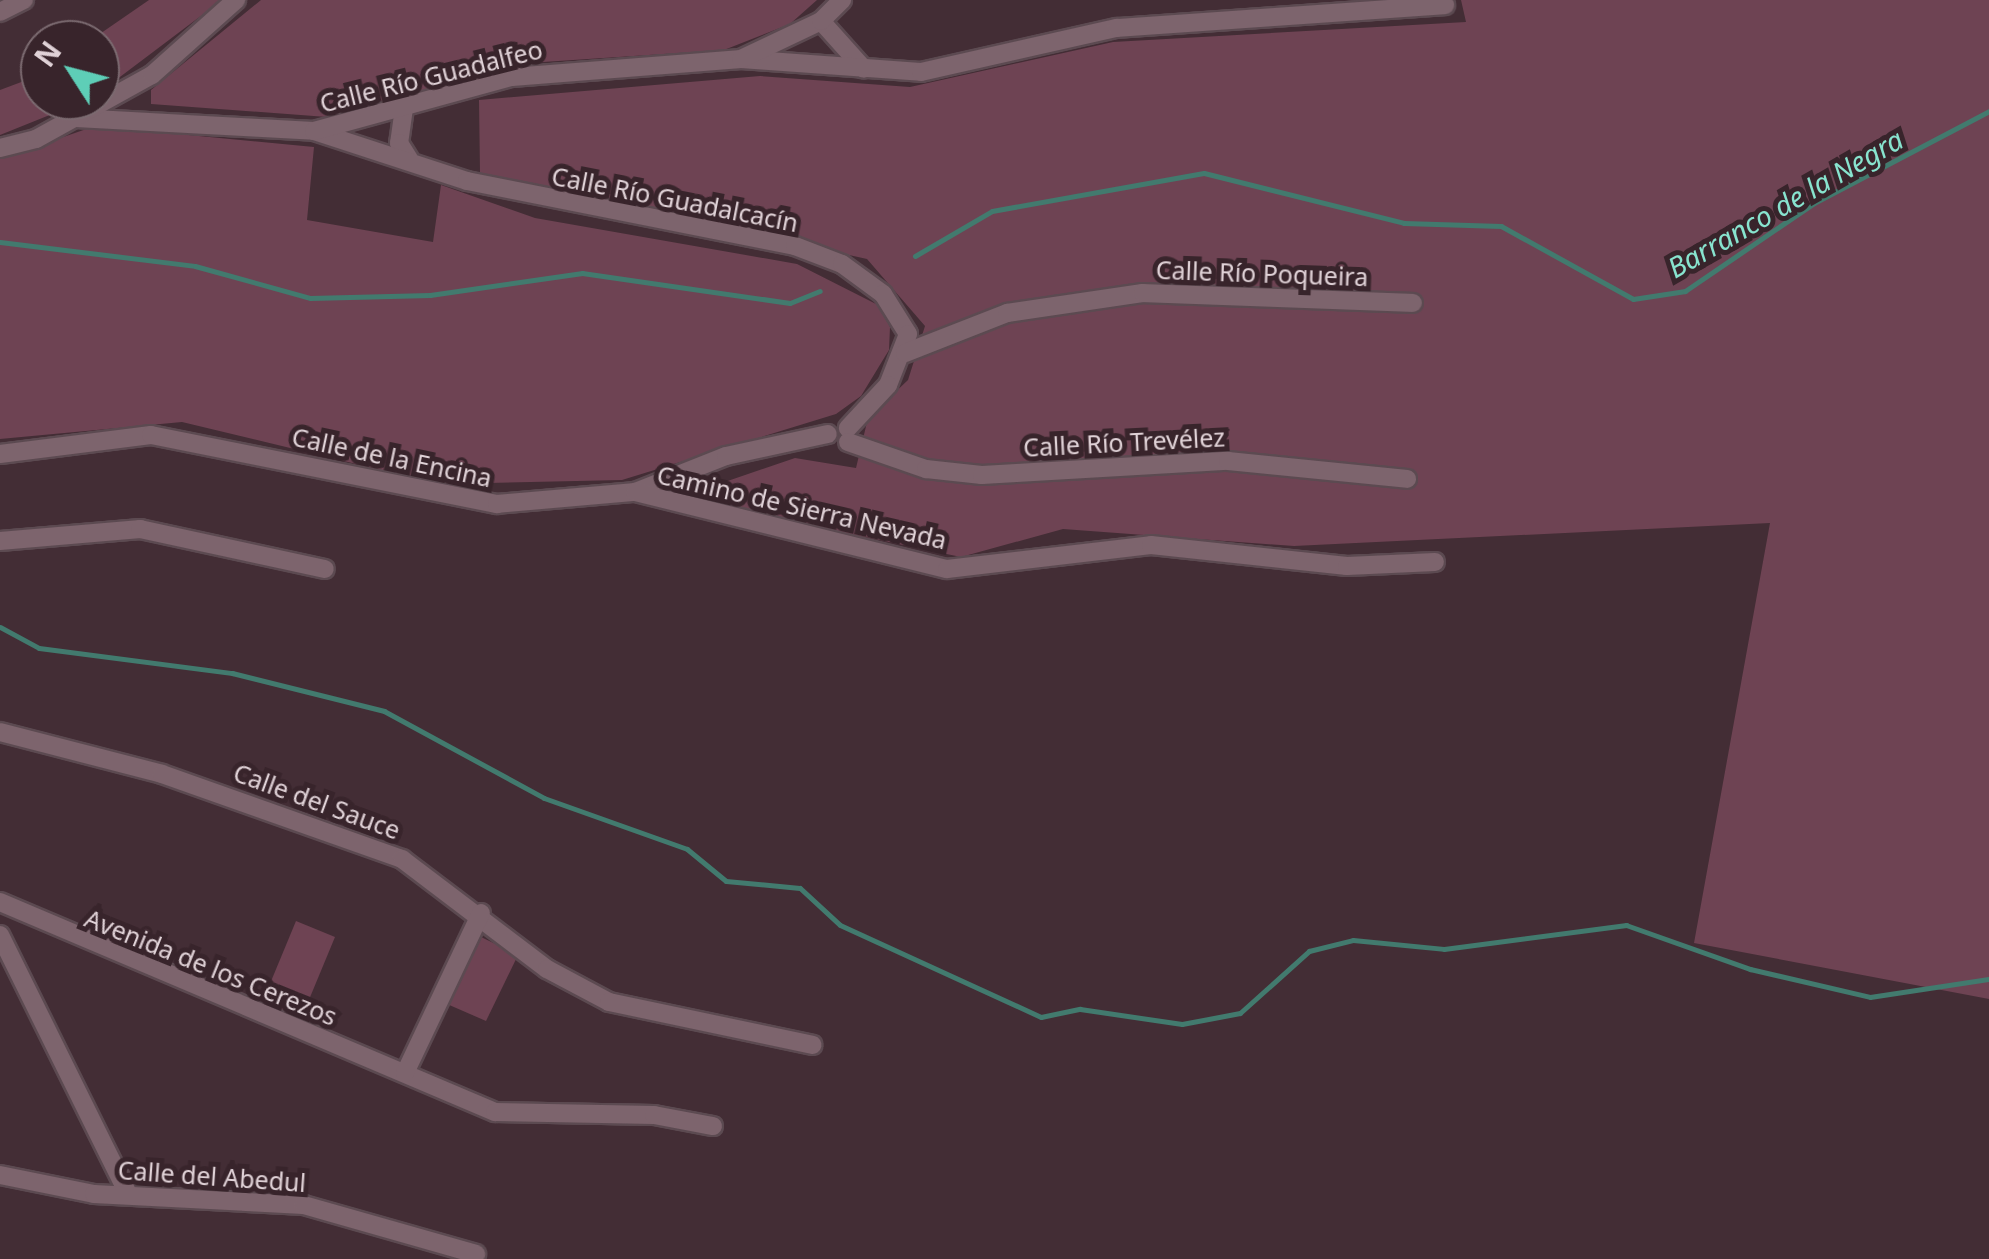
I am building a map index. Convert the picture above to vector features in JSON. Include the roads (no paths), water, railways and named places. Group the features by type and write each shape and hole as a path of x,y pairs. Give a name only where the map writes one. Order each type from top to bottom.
{"street":[{"path":"0,12 24,0"},
{"path":"120,93 152,75 236,0"},
{"name":"Calle Río Guadalfeo","path":"314,131 512,76 742,59 821,20 842,0"},
{"path":"742,59 864,69 970,64 1117,28 1445,5"},
{"path":"821,20 864,69"},
{"path":"404,108 399,143 409,159"},
{"path":"0,148 71,120"},
{"name":"Calle Río Guadalcacín","path":"113,120 314,131 524,194 795,246 883,294 908,334"},
{"name":"Calle Río Poqueira","path":"905,353 1007,313 1143,293 1412,303"},
{"path":"848,435 905,353 908,334"},
{"name":"Calle Río Poqueira","path":"908,334 936,338"},
{"name":"Calle Río Trevélez","path":"828,434 836,447 848,435 926,469 982,475 1228,461 1407,479"},
{"name":"Calle de la Encina","path":"0,454 151,435 497,504 636,492 726,456 828,434"},
{"name":"Camino de Sierra Nevada","path":"636,492 947,569 1084,546 1347,566 1434,562"},
{"path":"0,542 140,529 325,570"},
{"name":"Calle del Sauce","path":"0,732 324,826 402,859 481,913 547,969 609,1002 814,1046"},
{"name":"Avenida de los Cerezos","path":"0,902 494,1112 654,1115 713,1126"},
{"path":"405,1074 481,913"},
{"path":"0,935 128,1194"},
{"name":"Calle del Abedul","path":"0,1175 128,1194 304,1205 476,1254"}],"waterway":[{"name":"Barranco de la Negra","path":"915,256 992,211 1204,173 1404,223 1501,226 1633,299 1685,291 1814,203 1989,111"},
{"name":"Barranco de la Negra","path":"0,242 195,266 310,298 430,295 582,273 790,303 820,291"},
{"path":"0,627 39,648 232,673 384,711 544,798 687,849 726,881 800,888 840,925 1041,1017 1080,1009 1182,1024 1240,1013 1309,951 1353,940 1444,949 1626,925 1750,969 1870,997 1989,979"}]}
